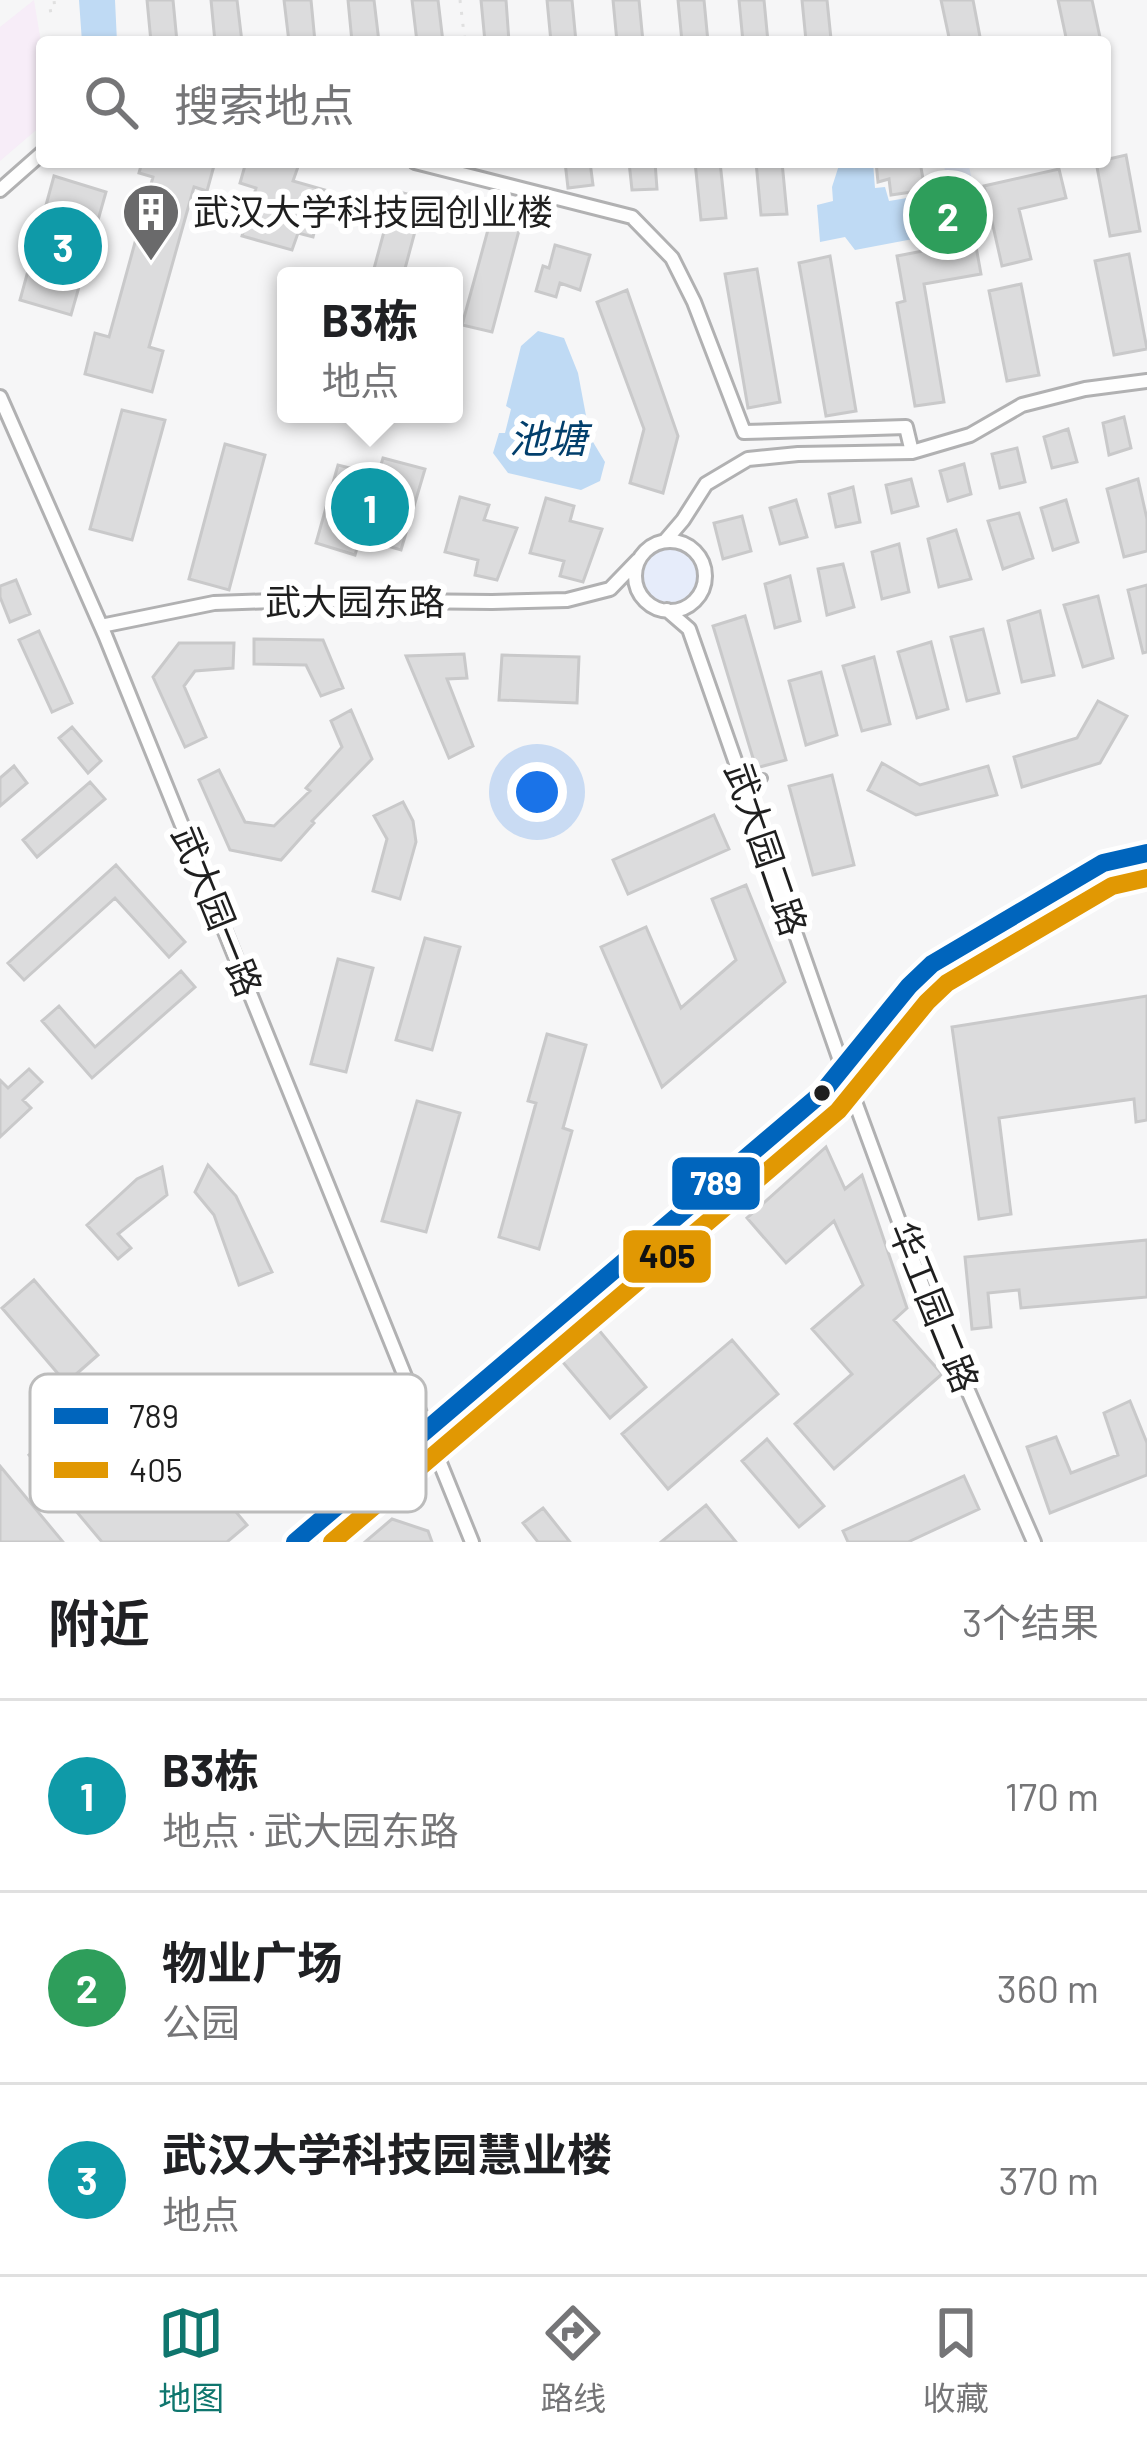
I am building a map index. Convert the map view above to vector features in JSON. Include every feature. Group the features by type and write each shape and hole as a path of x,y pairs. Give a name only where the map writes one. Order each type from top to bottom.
{"street":[{"path":"0,190 36,158"},
{"path":"438,168 632,218 672,258 744,432 906,427 912,452"},
{"path":"665,541 706,484 748,459 912,452 970,435 1022,405 1084,388 1147,381"},
{"name":"武大园一路","path":"0,397 101,626 405,1374"},
{"path":"683,520 697,553 705,574 689,629 667,610 610,590 654,544 688,545 697,553"},
{"path":"639,560 636,582 646,601"},
{"name":"武大园东路","path":"101,626 214,603 567,600 610,590"},
{"path":"667,610 679,610 698,596"},
{"name":"武大园二路","path":"689,629 843,1070"},
{"path":"427,1428 822,1093 932,964 1103,863 1147,853"},
{"name":"华工园二路","path":"843,1070 925,1292 1034,1542"},
{"name":"武大园一路","path":"427,1428 472,1542"},
{"path":"295,1542 330,1512"}],"lane":[{"path":"743,785 763,778"}],"path":[{"path":"49,11 55,10 54,0"},
{"path":"460,0 464,36"}],"shaded area":[{"path":"34,0 40,36 36,36 36,130 0,161 0,27"},
{"path":"944,168 969,168 983,229 919,244 914,201 931,197 929,179 946,175"},
{"path":"670,546 690,555 699,575 690,595 670,604 650,595 641,575 650,555"}],"water":[{"path":"79,0 115,0 117,36 82,36"},
{"path":"838,168 873,168 875,188 885,187 889,201 907,198 913,239 855,250 845,237 820,242 817,205 833,201"},
{"name":"池塘","path":"538,331 564,338 578,373 590,437 605,462 600,481 581,490 508,473 493,453 499,433 505,433 511,409 506,406 521,346"}],"building":[{"path":"147,0 173,0 176,36 150,36"},
{"path":"211,0 237,0 241,36 214,36"},
{"path":"284,0 311,0 314,36 288,36"},
{"path":"348,0 374,0 378,36 351,36"},
{"path":"412,0 438,0 442,36 416,36"},
{"path":"481,0 506,0 509,36 484,36"},
{"path":"547,0 572,0 575,36 550,36"},
{"path":"613,0 639,0 642,36 616,36"},
{"path":"678,0 704,0 707,36 681,36"},
{"path":"739,0 764,0 767,36 742,36"},
{"path":"802,0 827,0 831,36 806,36"},
{"path":"941,0 973,0 980,36 949,36"},
{"path":"1058,0 1092,0 1100,36 1066,36"},
{"path":"1126,155 1140,231 1110,236 1097,168 1111,168 1111,158"},
{"name":"武汉大学科技园创业楼","path":"140,168 213,168 207,191 194,187 149,347 163,351 152,392 85,374 95,333 109,337 153,177 139,173"},
{"path":"244,168 298,168 293,181 325,190 313,237 298,233 292,250 242,236 256,188 240,183"},
{"path":"566,168 591,168 593,185 568,188"},
{"path":"630,168 655,168 657,189 632,190"},
{"path":"696,168 721,168 726,218 701,220"},
{"path":"757,168 783,168 787,214 761,215"},
{"path":"877,168 921,168 925,190 891,195 889,179 878,182"},
{"path":"1059,169 1066,198 1019,209 1031,259 1002,266 984,186"},
{"path":"54,176 106,192 71,315 20,300"},
{"path":"395,191 424,198 405,267 374,267"},
{"path":"492,215 521,223 492,332 463,325"},
{"path":"975,241 981,274 924,284 944,402 915,406 897,303 905,301 897,256"},
{"path":"555,245 590,255 580,290 560,283 556,297 536,291"},
{"path":"1129,254 1147,349 1114,355 1095,261"},
{"path":"830,256 856,411 826,416 799,263"},
{"path":"757,269 780,402 748,408 725,274"},
{"path":"1021,284 1039,375 1007,381 989,291"},
{"path":"627,290 678,436 663,493 630,483 644,429 597,302"},
{"path":"122,410 165,420 132,540 90,529"},
{"path":"1124,417 1131,448 1109,455 1103,423"},
{"path":"1068,429 1077,462 1052,468 1044,437"},
{"path":"225,444 265,455 229,590 189,579"},
{"path":"1017,448 1025,482 1000,488 992,454"},
{"path":"383,458 425,469 401,550 360,538 355,555 316,543 338,465 378,475"},
{"path":"964,464 971,494 948,501 940,471"},
{"path":"911,479 918,506 892,513 886,485"},
{"path":"1138,479 1147,519 1147,551 1124,557 1107,489"},
{"path":"853,487 860,522 836,527 829,494"},
{"path":"460,497 489,505 484,520 517,528 497,580 475,575 478,560 445,552"},
{"path":"546,498 574,506 570,521 602,529 583,582 560,576 564,561 530,553"},
{"path":"796,500 807,537 780,544 770,508"},
{"path":"1066,500 1078,542 1053,550 1041,508"},
{"path":"1019,513 1033,558 1003,569 988,521"},
{"path":"742,516 751,551 723,559 714,523"},
{"path":"956,530 971,579 939,587 928,539"},
{"path":"899,544 909,592 882,599 872,552"},
{"path":"843,564 854,607 827,615 818,569"},
{"path":"790,576 800,621 775,628 765,584"},
{"path":"16,580 30,614 10,622 0,586"},
{"path":"1147,585 1147,652 1143,653 1128,590"},
{"path":"1098,596 1113,658 1083,667 1064,605"},
{"path":"1040,611 1054,675 1022,682 1008,621"},
{"path":"745,616 786,760 756,768 713,626"},
{"path":"983,629 999,693 967,701 951,637"},
{"path":"39,631 72,703 52,712 19,640"},
{"path":"254,639 323,640 343,688 321,696 306,665 254,664"},
{"path":"931,642 948,709 917,718 898,652"},
{"path":"179,643 234,643 233,668 195,671 184,686 206,737 185,747 153,677"},
{"path":"464,654 467,678 447,679 473,746 449,758 406,656"},
{"path":"502,655 579,657 577,703 499,700"},
{"path":"874,657 890,724 862,731 843,666"},
{"path":"821,672 837,735 806,745 789,681"},
{"path":"1098,701 1127,716 1100,763 1022,787 1014,757 1077,738"},
{"path":"351,710 372,759 281,860 230,850 199,780 219,770 245,822 274,826 310,791 306,788 342,747 331,721"},
{"path":"72,727 101,761 88,773 59,738"},
{"path":"882,763 920,785 988,766 997,795 916,815 868,790"},
{"path":"14,766 27,783 0,806 0,778"},
{"path":"832,775 854,865 813,875 789,786"},
{"path":"90,782 105,799 37,857 23,840"},
{"path":"403,802 413,821 416,842 400,899 373,891 387,839 374,816"},
{"path":"714,815 729,849 628,894 613,860"},
{"path":"116,865 185,942 169,957 115,898 24,980 8,963"},
{"path":"746,885 785,982 662,1087 601,947 646,927 681,1008 736,960 712,899"},
{"path":"425,938 460,947 432,1050 396,1040"},
{"path":"338,959 373,968 346,1072 311,1064"},
{"path":"181,971 195,987 92,1078 42,1021 59,1006 95,1047"},
{"path":"1147,996 1147,1120 1136,1122 1134,1099 999,1118 1011,1214 979,1219 952,1027"},
{"path":"547,1034 586,1045 563,1128 572,1131 539,1249 499,1237 536,1103 528,1101"},
{"path":"29,1069 42,1082 23,1100 31,1108 0,1137 0,1080 8,1088"},
{"path":"417,1101 460,1113 426,1232 382,1221"},
{"path":"826,1147 845,1189 862,1175 907,1308 894,1320 942,1374 834,1469 795,1424 852,1374 812,1329 863,1285 834,1221 786,1263 747,1218"},
{"path":"208,1165 236,1196 272,1272 239,1285 214,1215 195,1192"},
{"path":"162,1167 167,1195 118,1234 131,1248 118,1259 87,1225 137,1179"},
{"path":"1147,1240 1147,1297 1021,1308 1019,1290 988,1293 991,1327 972,1329 965,1257"},
{"path":"34,1280 98,1355 76,1374 58,1374 2,1308"},
{"path":"593,1323 646,1387 610,1418 556,1354"},
{"path":"732,1340 778,1394 668,1489 622,1434"},
{"path":"1130,1401 1147,1443 1147,1475 1050,1513 1027,1447 1056,1437 1071,1473 1118,1455 1104,1413"},
{"path":"767,1439 824,1506 799,1527 742,1461"},
{"path":"0,1466 30,1502 30,1512 38,1512 63,1542 0,1542"},
{"path":"964,1476 979,1509 908,1542 848,1542 843,1531"},
{"path":"706,1505 736,1542 661,1542"},
{"path":"543,1508 570,1542 538,1542 523,1523"},
{"path":"77,1512 236,1512 247,1525 227,1542 102,1542"},
{"path":"392,1519 428,1531 432,1542 365,1542"}],"transit line":[{"name":"789","path":"426,1430 822,1093 932,964 1103,863 1147,853"},
{"name":"405","path":"426,1462 838,1111 947,983 1112,886 1147,878"},
{"name":"789","path":"295,1542 330,1512"},
{"name":"405","path":"332,1542 367,1512"}],"place":[{"name":"物业广场","path":"948,215"},
{"name":"武汉大学科技园慧业楼","path":"63,246"},
{"name":"武汉大学科技园创业楼","path":"151,263"},
{"name":"B3栋","path":"370,507"}]}
